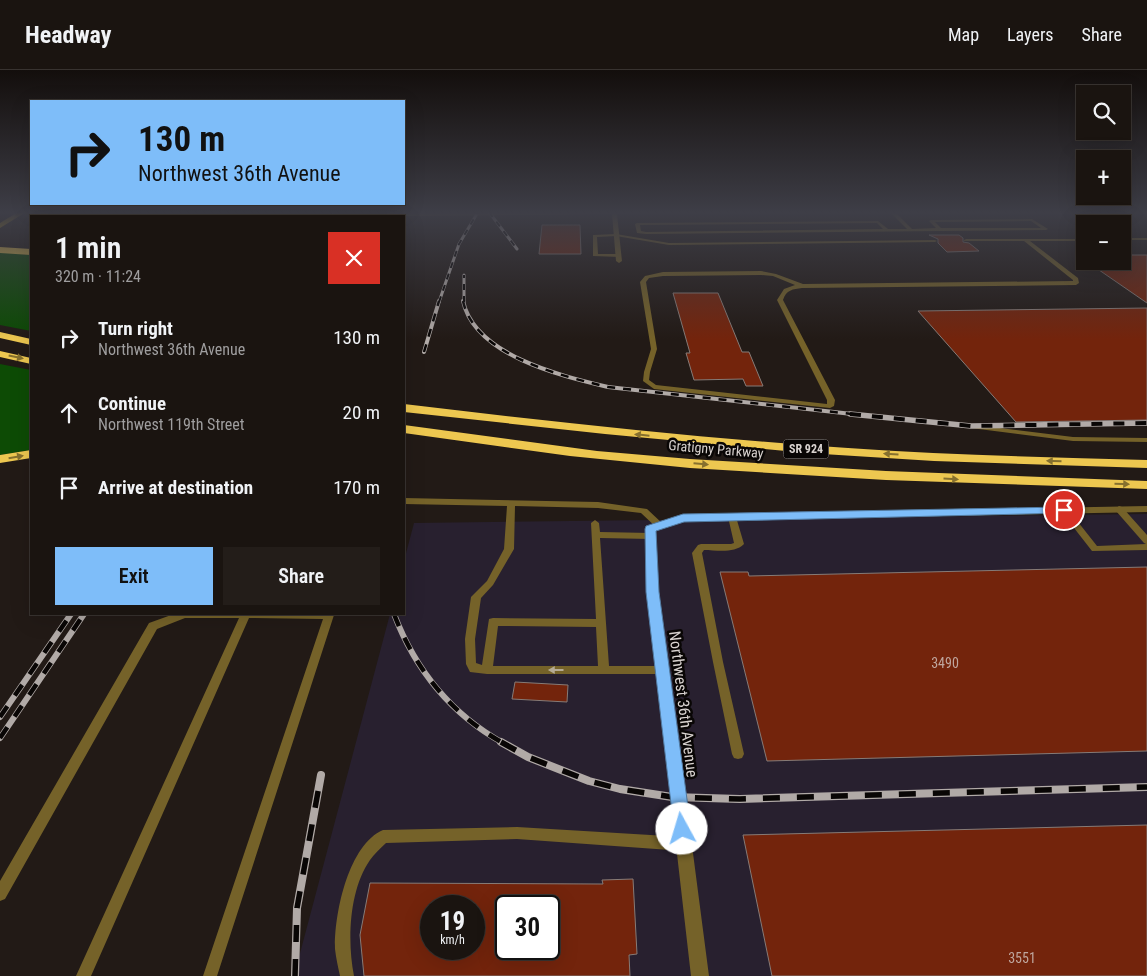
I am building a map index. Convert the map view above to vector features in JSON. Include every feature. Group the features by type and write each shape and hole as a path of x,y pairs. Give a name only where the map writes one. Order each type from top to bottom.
{"highway":[{"path":"0,335 30,342"},
{"path":"0,354 30,361"},
{"path":"405,399 456,412"},
{"name":"Gratigny Parkway","path":"405,408 456,412 643,435 808,449 985,459 1147,464"},
{"path":"405,429 448,438"},
{"path":"405,438 448,438"},
{"name":"Gratigny Parkway","path":"448,438 791,471 958,480 1147,485"},
{"path":"0,459 30,454"}],"street":[{"path":"618,254 619,259"},
{"path":"651,536 650,529 683,518 1147,509"},
{"name":"Northwest 36th Avenue","path":"651,536 653,592 700,976"}],"lane":[{"path":"595,254 619,259"},
{"path":"802,286 774,275 761,273 663,274 647,277 643,282 654,349 646,381 654,386 830,406 830,400 780,300 782,293 786,290 802,286 1076,283 1076,279 1044,254"},
{"path":"971,426 1074,439 1147,440"},
{"path":"405,501 598,505 644,511 660,526"},
{"path":"511,503 509,548 490,583 476,597 470,639 471,664 474,669 663,670"},
{"path":"1119,509 1147,541"},
{"path":"1064,510 1095,549 1147,547"},
{"path":"732,517 739,544 732,547 700,547 697,553 738,754"},
{"path":"595,523 604,670"},
{"path":"596,535 651,536"},
{"path":"0,894 153,626 181,615"},
{"path":"83,976 245,615 330,615 210,976"},
{"path":"487,670 493,622 601,623"},
{"path":"347,976 344,964 344,920 351,890 362,858 383,837 517,833 684,844"}],"shaded area":[{"path":"1147,514 1147,976 294,976 390,615 405,615 405,557 414,523"}],"green space":[{"path":"0,254 30,255 30,331 0,325"},
{"path":"0,364 30,370 30,450 0,455"}],"building":[{"path":"1131,255 1147,255 1147,303 1099,270 1131,270"},
{"path":"673,293 718,293 742,352 749,352 763,386 746,386 743,379 694,380 686,353 690,353"},
{"path":"1147,308 1147,420 1016,422 918,311"},
{"path":"1147,567 1147,751 767,761 720,572 748,572 749,576"},
{"path":"515,682 568,685 567,702 512,699"},
{"path":"1147,825 1147,976 772,976 743,835"},
{"path":"633,879 637,954 629,955 630,976 364,976 360,935 370,883 603,884 602,880"}],"railway":[{"path":"439,302 455,254"},
{"path":"464,275 464,302"},
{"path":"424,352 439,301"},
{"path":"463,301 471,320 484,336 502,349 523,360 568,377 608,387 861,415"},
{"path":"850,414 971,426 1147,423"},
{"path":"0,717 70,615"},
{"path":"0,738 83,615"},
{"path":"394,615 413,653 437,688 467,718 503,743"},
{"path":"501,742 528,757 589,781 620,789 672,797 740,799 1147,787"},
{"path":"295,976 297,908 321,775"}],"route":[{"path":"682,829 653,592 650,529 683,518 1064,510"}]}
